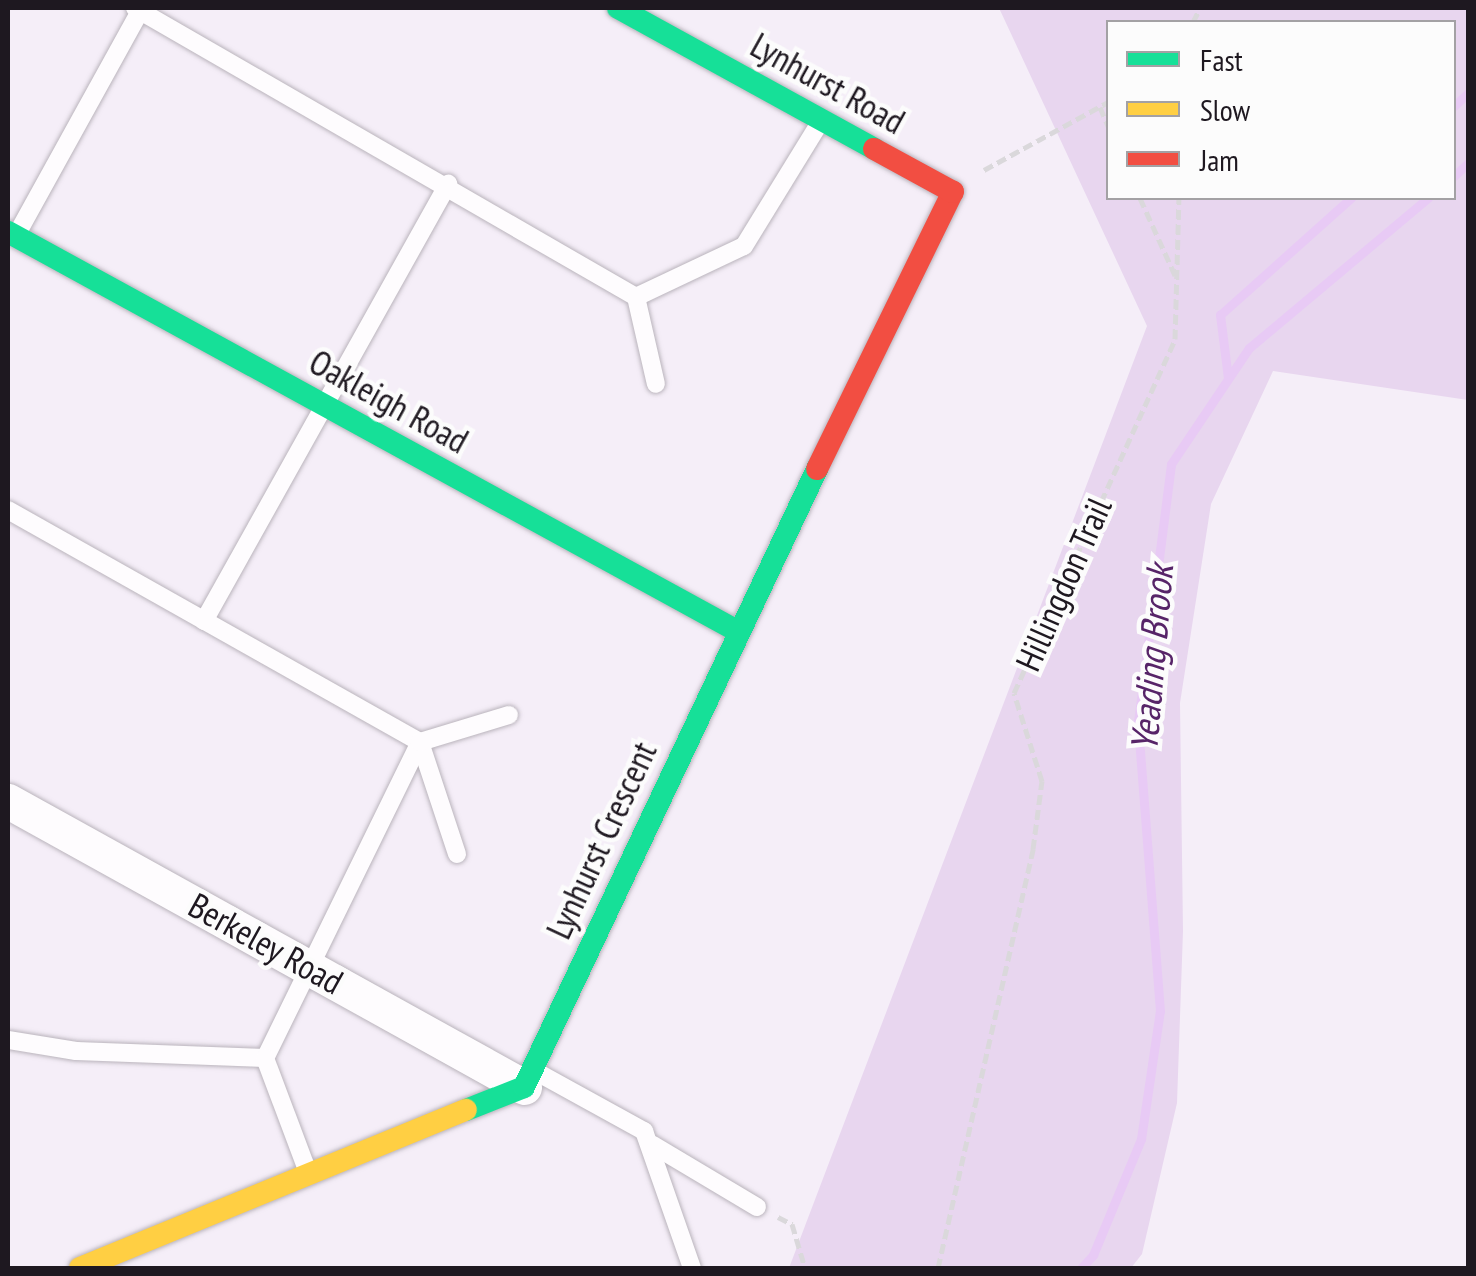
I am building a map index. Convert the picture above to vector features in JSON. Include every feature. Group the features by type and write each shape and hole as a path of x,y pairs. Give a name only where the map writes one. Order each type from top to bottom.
{"street":[{"name":"Lynhurst Road","path":"618,8 953,192"},
{"name":"Lynhurst Crescent","path":"528,1078 737,631 953,192"},
{"name":"Oakleigh Road","path":"10,240 322,404 737,631"},
{"name":"Berkeley Road","path":"8,802 310,966 528,1078"},
{"path":"94,1266 528,1078"}],"lane":[{"path":"10,240 139,8 448,184 636,297 656,384"},
{"path":"636,297 744,246 822,120"},
{"path":"204,620 448,184"},
{"path":"8,510 420,742 457,854"},
{"path":"310,1175 266,1058 420,742 509,715"},
{"path":"8,1040 76,1050 266,1058"},
{"path":"528,1078 644,1131 653,1145 692,1268"},
{"path":"653,1145 757,1207"}],"path":[{"path":"953,192 1106,103"},
{"path":"1100,106 1106,121"},
{"path":"1141,200 1176,278"},
{"name":"Hillingdon Trail","path":"938,1268 1038,815 1042,781 1014,693 1175,339 1179,200"},
{"path":"757,1207 792,1224 805,1268"}],"shaded area":[{"path":"999,8 1468,8 1468,400 1273,371 1211,504 1180,703 1183,931 1177,1103 1142,1254 1131,1268 789,1268 1147,326"}],"waterway":[{"path":"1456,104 1468,93"},
{"name":"Yeading Brook","path":"1456,174 1468,163"},
{"path":"1228,378 1220,315 1349,200"},
{"name":"Yeading Brook","path":"1081,1268 1093,1255 1141,1139 1160,1011 1138,722 1171,464 1249,348 1426,200"}],"traffic: fast":[{"path":"618,8 874,149"},
{"path":"8,232 737,631"},
{"path":"466,1110 524,1087 817,469"}],"traffic: slow":[{"path":"80,1268 466,1110"}],"traffic: jam":[{"path":"817,469 953,192 874,149"}]}
